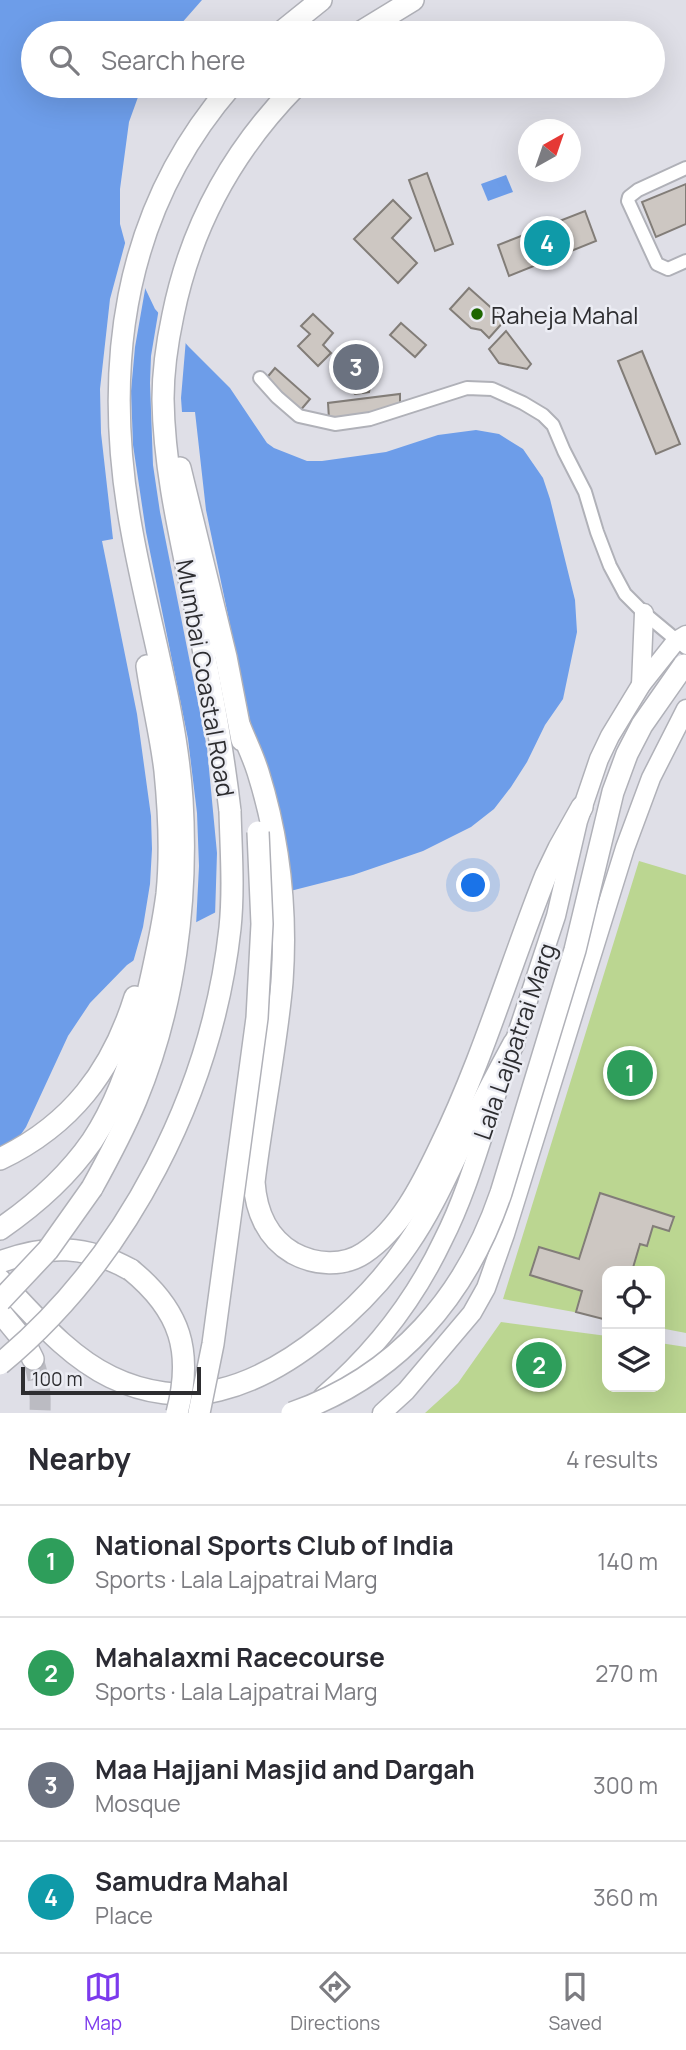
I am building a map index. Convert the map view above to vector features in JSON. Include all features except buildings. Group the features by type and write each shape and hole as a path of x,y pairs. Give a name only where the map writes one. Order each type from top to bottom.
{"highway":[{"path":"295,21 321,0"},
{"path":"378,21 412,0"},
{"name":"Mumbai Coastal Road","path":"0,1301 27,1275 55,1241 92,1188 114,1148 136,1100 154,1050 171,977 178,937 183,863 182,799 173,723 131,532 122,467 118,406 120,354 129,292 141,247 161,192 185,148 222,98"},
{"name":"Mumbai Coastal Road","path":"0,1364 79,1283 117,1233 142,1194 161,1159 194,1083 211,1030 230,926 233,877 230,811 216,714 170,482 164,412 164,368 186,260 212,200 233,162 255,131 285,98"},
{"path":"164,412 200,547 240,727 258,832 262,924 257,1018 214,1344 199,1413"},
{"path":"0,1229 55,1185 91,1142 113,1105 144,1015 159,943 167,894 168,836 164,771 141,633 131,532"},
{"path":"292,1413 345,1391 401,1351 454,1291 474,1258 501,1193 575,950 613,792 627,754 684,651"},
{"path":"240,727 257,769 272,827 281,879 283,915 278,1014 254,1182 255,1198 268,1231 293,1252 309,1260 336,1263 363,1254 401,1215 417,1192 468,1086 546,875 582,807"},
{"path":"0,1159 37,1139 58,1122 82,1098 104,1069 130,1012 167,894"},
{"path":"0,1280 75,1354 111,1377 135,1387 172,1395 216,1391 255,1378 321,1335 359,1302 410,1242 514,1042"},
{"path":"0,1262 42,1250 78,1250 105,1257 143,1280 166,1308 180,1334 184,1350 184,1382 177,1413"},
{"path":"0,1312 24,1341 33,1359"}],"main road":[{"path":"641,685 644,613"},
{"name":"Lala Lajpatrai Marg","path":"302,1413 358,1362 411,1297 444,1239 463,1195 556,916 582,807 595,769 610,736 641,685 684,651"},
{"name":"Lala Lajpatrai Marg","path":"382,1413 406,1391 472,1313 486,1288 625,848 651,778 685,713"}],"street":[{"path":"686,168 638,190 628,201 657,264 667,269 686,261"},
{"path":"260,378 299,416 335,424 370,419 467,388 492,389 523,402 554,425 585,492 610,566 625,594 684,651"}],"green space":[{"path":"639,861 686,875 686,1333 665,1329 665,1266 602,1266 602,1317 503,1299"},
{"path":"501,1322 602,1335 602,1392 665,1392 665,1344 686,1347 686,1413 425,1413 458,1383"}],"water":[{"path":"0,0 202,0 184,21 21,21 21,98 138,98 129,122 120,189 120,224 127,250 155,309 230,388 267,443 274,448 307,461 322,461 386,452 438,435 476,430 499,434 523,449 543,478 550,499 575,600 577,632 563,699 545,725 527,762 494,809 471,827 423,851 353,875 224,908 171,935 127,965 90,1003 68,1036 26,1127 0,1165"},
{"path":"506,175 513,192 488,201 481,184"}],"pier":[{"path":"127,236 146,284 135,347 131,391 133,445 146,532 188,739 197,813 199,866 196,926 132,966 143,927 150,884 151,816 137,714 102,541 113,539 101,433 100,389 110,299"},
{"path":"159,308 186,339 182,412 195,412 206,510 252,730 281,830 250,846 249,905 215,916 217,853 207,748 153,465 151,356"}],"tunnel":[{"path":"33,1359 39,1386 40,1413"}],"place":[{"name":"Samudra Mahal","path":"547,243"},
{"name":"Raheja Mahal","path":"477,314"},
{"name":"Maa Hajjani Masjid and Dargah","path":"356,367"},
{"name":"National Sports Club of India","path":"630,1073"},
{"name":"Mahalaxmi Racecourse","path":"539,1365"}]}
